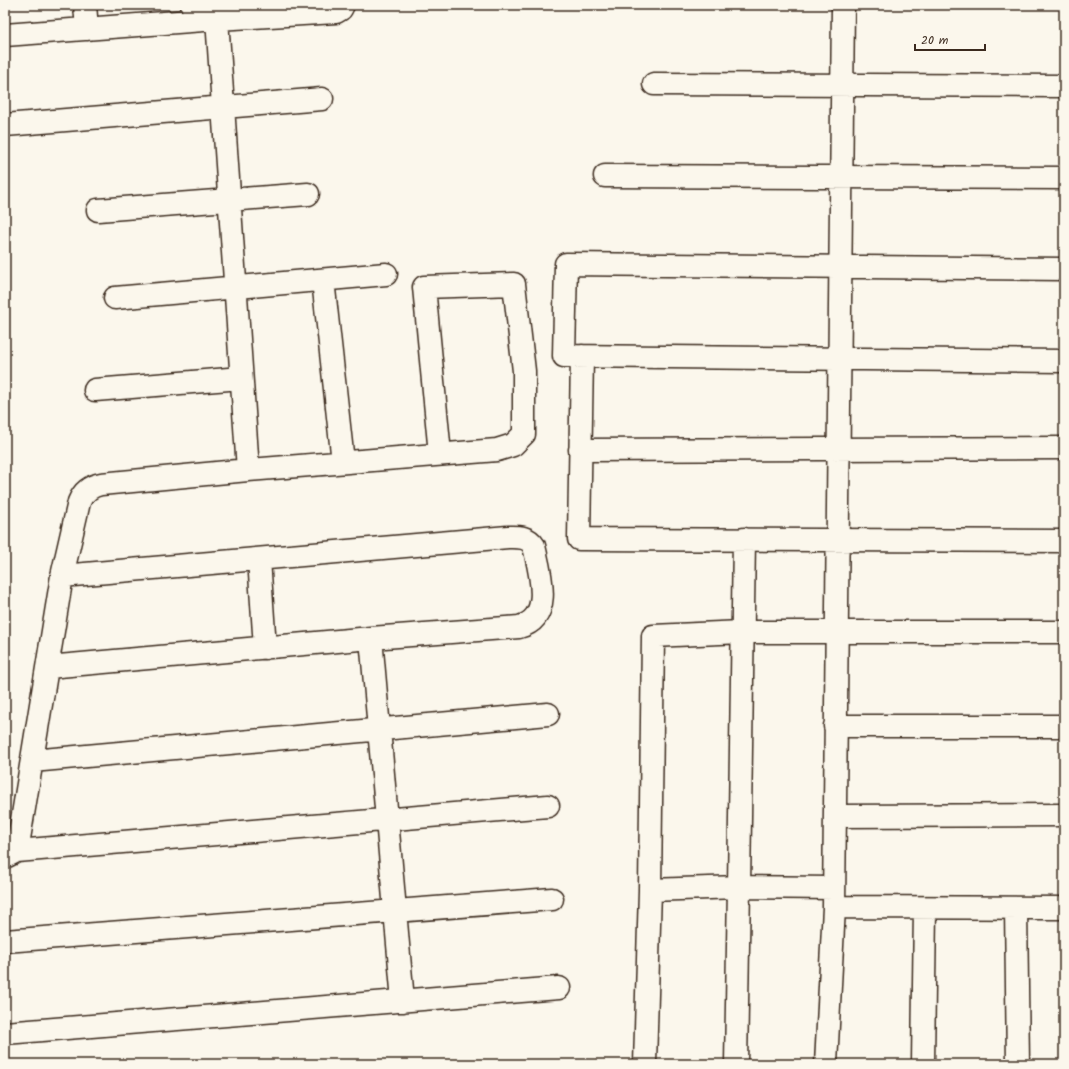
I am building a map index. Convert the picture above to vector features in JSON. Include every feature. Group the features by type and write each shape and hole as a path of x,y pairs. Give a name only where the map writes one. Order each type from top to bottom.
{"street":[{"path":"86,5 87,29"},
{"path":"192,5 217,19"},
{"path":"5,35 217,19 336,12 341,9 342,5"},
{"path":"826,1064 834,897 843,5"},
{"path":"217,19 248,470"},
{"path":"654,84 1064,86"},
{"path":"5,125 322,99"},
{"path":"605,176 1064,178"},
{"path":"98,210 308,194"},
{"path":"1064,269 566,264 564,356 1064,360"},
{"path":"115,298 386,274"},
{"path":"323,280 343,462"},
{"path":"440,454 424,287 514,284 524,371 524,434 520,440 506,448 440,454 248,470 101,484 89,488 82,496 80,502 62,576 32,761 11,854 548,806"},
{"path":"582,356 579,539 1064,541"},
{"path":"95,390 241,378"},
{"path":"580,450 1064,448"},
{"path":"48,667 371,638 526,626 537,617 541,607 542,587 534,546 527,539 508,536 62,576"},
{"path":"736,1064 744,540"},
{"path":"259,559 265,648"},
{"path":"645,1064 650,890 653,636 742,632 1064,632"},
{"path":"371,638 403,1001"},
{"path":"32,761 548,714"},
{"path":"836,726 1064,726"},
{"path":"835,816 1064,815"},
{"path":"650,890 739,887 925,908 1064,908"},
{"path":"5,941 552,899"},
{"path":"923,1064 925,908"},
{"path":"1016,908 1018,1064"},
{"path":"5,1033 559,988"}]}
